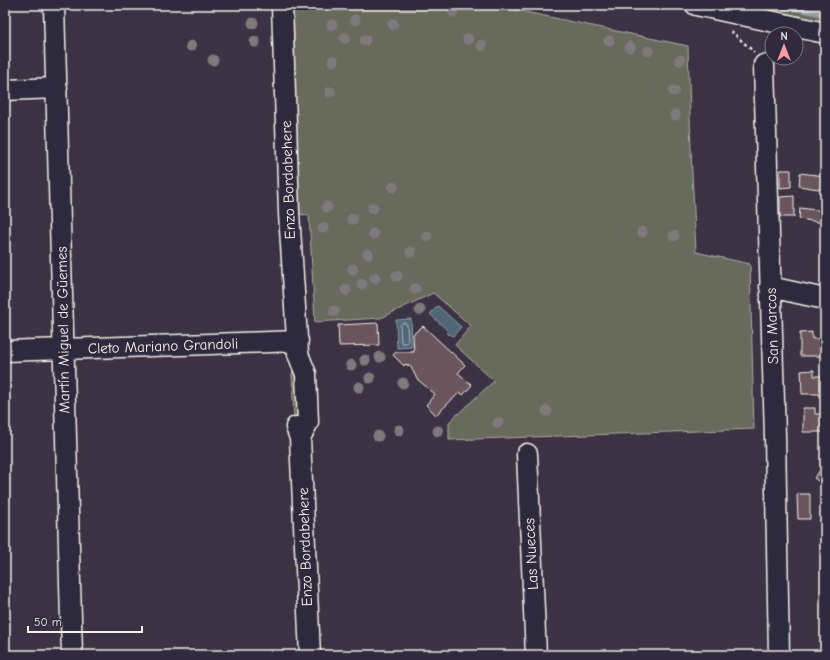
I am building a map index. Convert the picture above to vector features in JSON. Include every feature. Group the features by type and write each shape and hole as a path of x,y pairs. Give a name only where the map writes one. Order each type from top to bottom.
{"street":[{"name":"Martín Miguel de Güemes","path":"54,5 72,655"},
{"name":"Enzo Bordabehere","path":"282,5 289,212 298,348 306,374 308,422 300,438 310,655"},
{"path":"696,5 825,33"},
{"name":"San Marcos","path":"764,66 775,444 779,655"},
{"path":"5,90 57,88"},
{"path":"770,287 825,299"},
{"name":"Cleto Mariano Grandoli","path":"5,351 64,349 298,348"},
{"name":"Las Nueces","path":"527,454 536,655"}],"path":[{"path":"724,11 731,31 757,54 764,65"}],"green space":[{"path":"291,5 492,5 688,46 696,252 750,264 754,429 449,440 449,422 494,381 455,345 471,326 433,293 381,318 315,322 309,215 297,214"},
{"path":"696,5 825,5 825,33 804,28 804,26 793,26"},
{"path":"298,354 308,422 294,423 292,374"}],"water":[{"path":"438,306 461,327 453,336 448,334 447,330 430,314"},
{"path":"411,319 412,347 397,348 396,320"}],"building":[{"path":"780,170 791,170 791,187 780,188"},
{"path":"800,173 825,176 825,190 799,186"},
{"path":"794,196 794,217 780,217 780,197"},
{"path":"800,208 825,211 825,223 799,219"},
{"path":"378,323 379,345 339,346 338,325"},
{"path":"423,326 465,365 458,373 472,385 463,395 460,392 436,415 426,405 435,394 417,379 411,367 405,364 404,366 393,355 396,352 414,352 413,334"},
{"path":"812,332 812,339 825,338 825,356 800,356 800,333"},
{"path":"814,370 814,376 825,376 825,394 802,394 801,371"},
{"path":"803,408 815,408 815,414 825,414 825,432 803,432"},
{"path":"825,464 825,486 814,478"},
{"path":"797,494 810,494 810,519 798,519"}],"waterway":[{"path":"776,5 825,15"}]}
